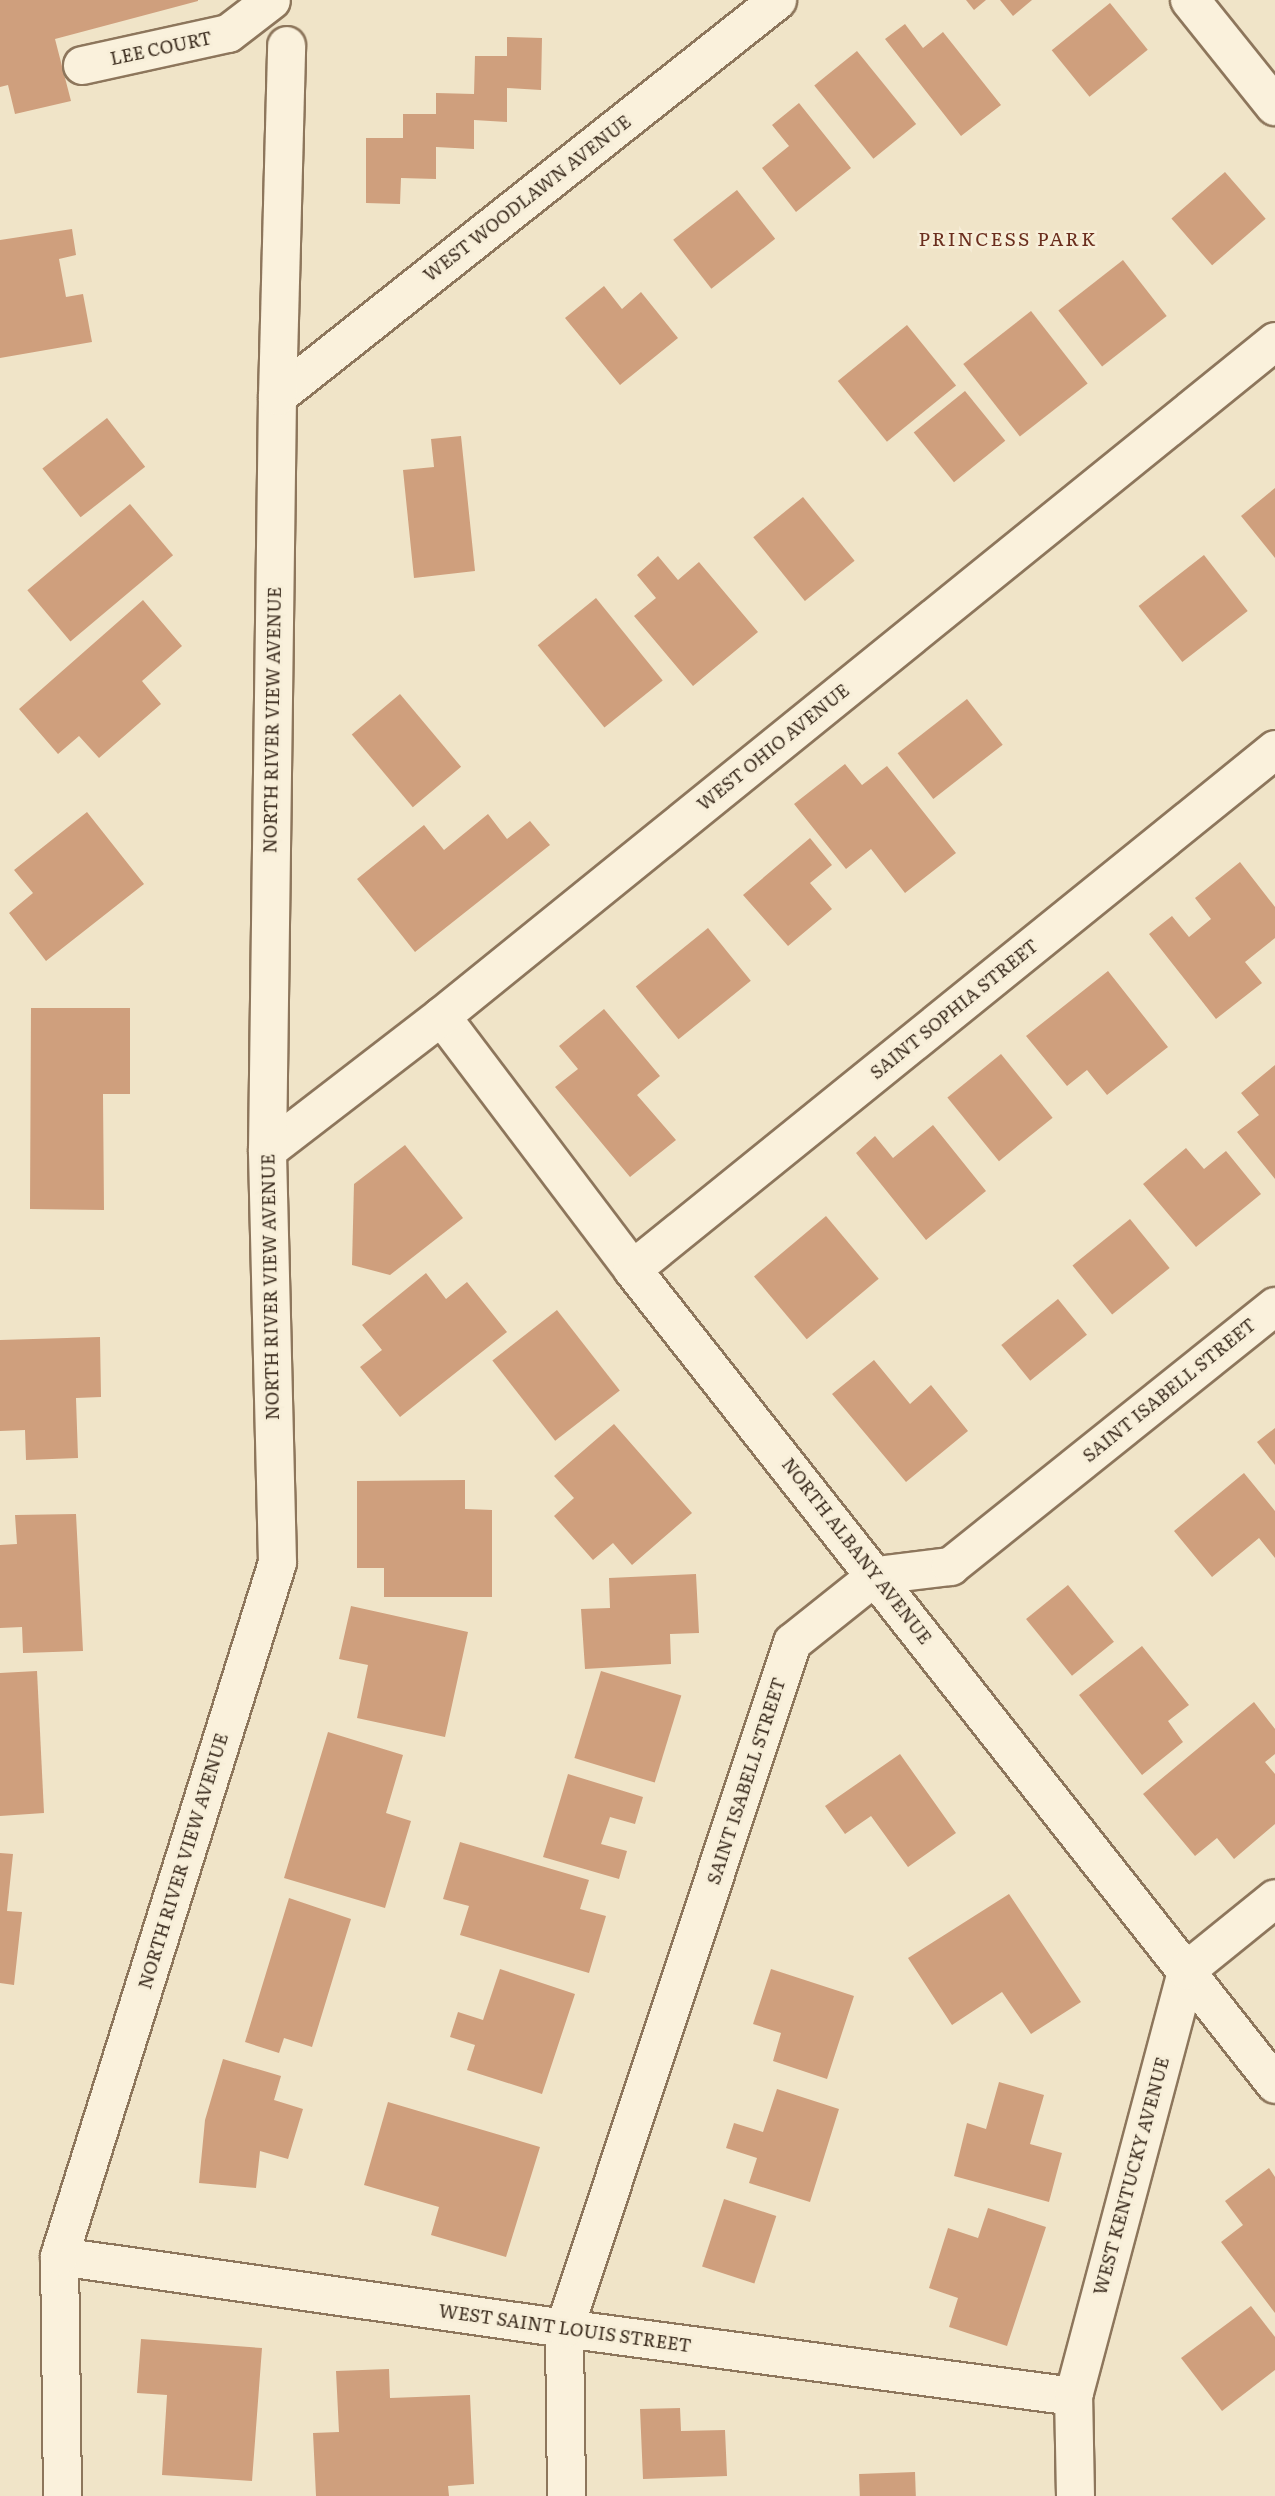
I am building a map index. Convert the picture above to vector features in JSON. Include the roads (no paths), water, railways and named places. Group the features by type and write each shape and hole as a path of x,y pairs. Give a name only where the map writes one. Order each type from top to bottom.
{"street":[{"name":"LEE COURT","path":"82,65 228,33 271,0"},
{"name":"WEST WOODLAWN AVENUE","path":"276,396 777,0"},
{"path":"1191,0 1275,106"},
{"name":"NORTH RIVER VIEW AVENUE","path":"62,2496 59,2256 277,1562 267,1150 276,396 286,45"},
{"name":"WEST OHIO AVENUE","path":"267,1150 442,1016 1275,341"},
{"name":"SAINT SOPHIA STREET","path":"632,1269 1275,749"},
{"name":"NORTH ALBANY AVENUE","path":"442,1016 632,1269 877,1575 1275,2084"},
{"name":"SAINT ISABELL STREET","path":"566,2496 564,2329 792,1642 877,1575 950,1566 1275,1306"},
{"path":"1185,1970 1275,1898"},
{"name":"WEST KENTUCKY AVENUE","path":"1074,2496 1073,2396 1185,1970"},
{"name":"WEST SAINT LOUIS STREET","path":"59,2256 564,2329 1073,2396"}],"district":[{"name":"PRINCESS PARK","path":"1008,239"}]}
